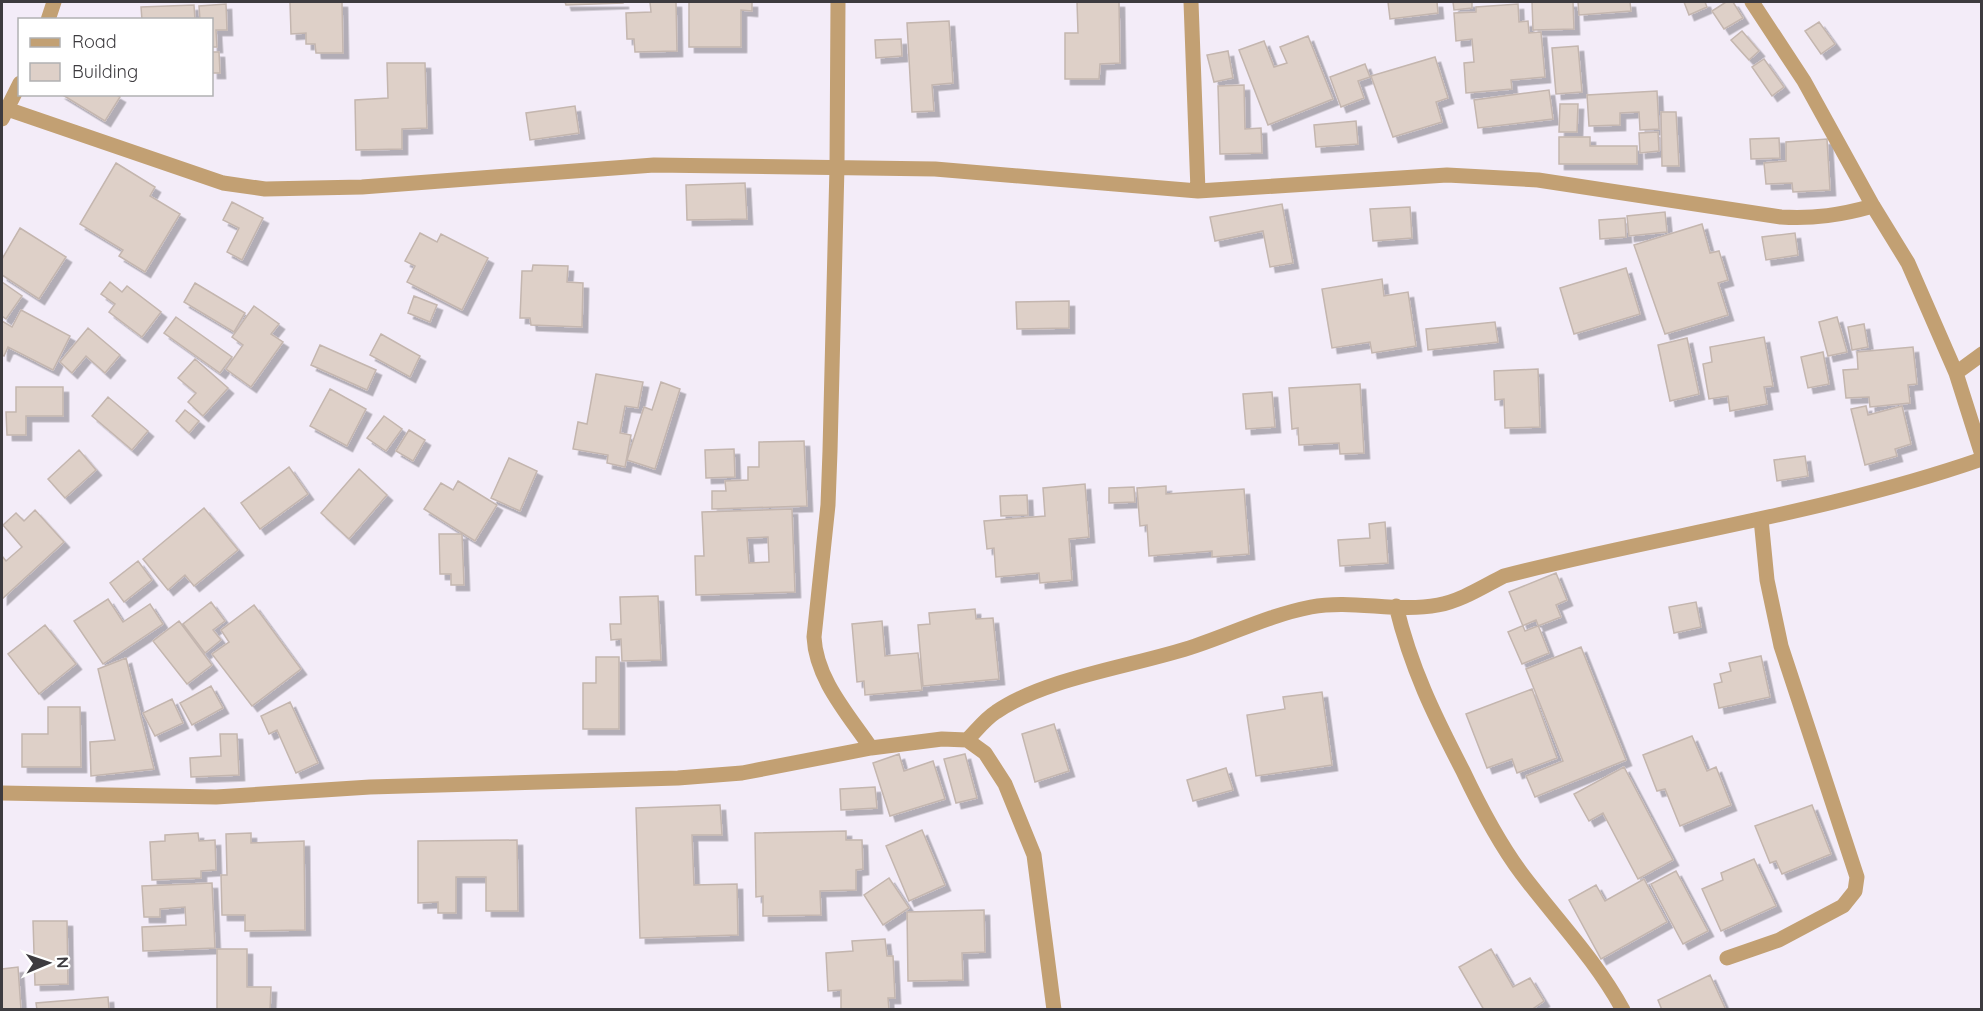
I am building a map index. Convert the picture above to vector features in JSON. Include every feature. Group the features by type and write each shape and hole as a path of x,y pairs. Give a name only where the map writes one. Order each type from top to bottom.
{"street":[{"path":"49,18 54,2"},
{"path":"838,2 831,451 814,637 815,655 825,678 871,748"},
{"path":"1191,2 1198,191"},
{"path":"967,740 996,712 1038,691 1194,646 1260,621 1310,607 1345,602 1396,606 1438,606 1465,596 1504,576 1843,501 1927,478 1982,457 1956,373 1908,263 1873,206 1804,81 1752,2"},
{"path":"18,87 4,114 223,183 265,189 362,187 654,165 837,166 935,169 1198,191 1447,174 1538,180 1806,219 1838,216 1873,206"},
{"path":"1956,373 1982,354"},
{"path":"1727,958 1779,940 1843,906 1855,891 1857,877 1781,646 1767,580 1761,519"},
{"path":"1396,606 1407,651 1431,708 1493,832 1522,874 1558,916 1623,1010"},
{"path":"2,793 216,797 370,787 678,778 742,773 871,748 942,739 967,740 985,753 1005,784 1034,855 1054,1010"}],"building":[{"path":"290,2 342,2 343,53 316,53 315,44 306,44 306,33 291,34"},
{"path":"565,2 623,2 623,3 566,5"},
{"path":"650,2 676,2 677,51 635,52 634,39 627,39 626,13 651,12"},
{"path":"689,2 752,2 752,11 741,10 741,47 689,47"},
{"path":"1077,2 1119,2 1120,63 1100,64 1099,79 1065,79 1065,33 1078,33"},
{"path":"1388,2 1437,2 1438,13 1390,19"},
{"path":"1453,2 1472,2 1472,8 1454,10"},
{"path":"1532,2 1573,2 1574,29 1533,30"},
{"path":"1578,2 1630,2 1631,11 1579,15"},
{"path":"1684,2 1705,2 1707,7 1689,15"},
{"path":"1726,2 1733,2 1743,18 1724,29 1712,11"},
{"path":"226,4 227,30 216,30 217,47 213,47 213,18 200,18 199,6"},
{"path":"1518,4 1519,22 1528,21 1529,33 1541,32 1545,77 1511,80 1512,89 1466,93 1464,63 1474,62 1472,39 1456,41 1454,13 1476,12 1476,7"},
{"path":"194,5 195,18 142,18 141,7"},
{"path":"949,21 953,83 932,85 934,111 912,112 907,23"},
{"path":"1819,22 1835,44 1821,54 1805,31"},
{"path":"1742,31 1759,51 1749,60 1731,40"},
{"path":"1308,36 1333,99 1268,125 1239,50 1264,41 1274,67 1287,63 1280,47"},
{"path":"901,39 902,56 876,58 875,40"},
{"path":"1578,46 1582,92 1556,94 1552,48"},
{"path":"1228,51 1233,78 1214,82 1207,55"},
{"path":"213,52 219,52 220,73 213,73"},
{"path":"1435,57 1448,98 1436,102 1442,122 1393,137 1371,76"},
{"path":"1764,59 1784,87 1772,96 1752,67"},
{"path":"387,63 425,63 427,128 402,129 402,149 356,150 355,100 388,98"},
{"path":"1365,64 1370,77 1358,81 1364,98 1341,107 1330,77"},
{"path":"1244,85 1245,129 1261,128 1262,153 1220,154 1218,86"},
{"path":"1549,90 1553,119 1478,128 1474,100"},
{"path":"1657,91 1659,129 1640,130 1639,112 1620,113 1620,125 1589,126 1587,95"},
{"path":"64,96 120,97 105,121"},
{"path":"1560,104 1578,104 1577,132 1559,132"},
{"path":"575,106 579,133 530,140 526,113"},
{"path":"1661,112 1676,112 1679,166 1662,166"},
{"path":"1356,121 1358,144 1316,147 1314,125"},
{"path":"1658,132 1659,151 1640,153 1639,133"},
{"path":"1559,137 1590,137 1590,146 1637,146 1637,164 1559,164"},
{"path":"1779,138 1780,158 1751,159 1750,139"},
{"path":"1827,139 1830,190 1793,192 1792,183 1766,184 1764,163 1786,161 1786,142"},
{"path":"116,163 155,187 150,196 180,214 145,272 119,256 123,250 80,224"},
{"path":"745,183 747,219 687,220 686,185"},
{"path":"232,202 263,218 242,260 227,252 239,228 223,220"},
{"path":"1282,204 1293,263 1270,267 1263,231 1215,241 1210,217"},
{"path":"1410,207 1412,238 1373,241 1370,209"},
{"path":"1665,212 1667,232 1629,236 1627,216"},
{"path":"1625,218 1626,237 1600,239 1599,220"},
{"path":"1702,224 1710,253 1719,251 1728,280 1718,283 1728,315 1665,334 1634,245"},
{"path":"20,228 66,257 39,299 2,275 2,259"},
{"path":"420,233 437,242 441,234 488,258 462,310 407,282 415,266 405,261"},
{"path":"1795,233 1798,255 1766,260 1762,237"},
{"path":"533,265 568,266 567,282 583,283 582,327 531,325 530,318 520,318 522,271 532,271"},
{"path":"1626,268 1640,314 1574,334 1560,288"},
{"path":"1382,279 1384,296 1408,292 1416,346 1372,353 1370,342 1332,348 1322,289"},
{"path":"2,282 22,296 6,319 2,316"},
{"path":"110,282 122,292 127,286 161,312 142,337 109,312 115,304 101,294"},
{"path":"195,283 245,313 234,332 184,302"},
{"path":"414,296 437,305 430,322 408,313"},
{"path":"1069,301 1069,328 1017,329 1016,302"},
{"path":"254,306 279,324 271,334 283,342 251,387 226,369 243,345 232,337"},
{"path":"21,310 70,336 53,370 8,347 4,356 2,355 2,321 12,327"},
{"path":"176,317 232,357 220,373 164,333"},
{"path":"1837,317 1847,352 1828,356 1819,322"},
{"path":"1495,322 1498,342 1428,350 1426,329"},
{"path":"1864,324 1868,347 1852,350 1848,327"},
{"path":"88,328 120,355 105,373 86,356 72,373 60,362"},
{"path":"381,334 420,356 410,377 370,355"},
{"path":"1764,337 1773,386 1764,387 1767,404 1730,411 1728,396 1709,399 1703,364 1712,362 1710,347"},
{"path":"1687,338 1699,394 1670,401 1658,345"},
{"path":"320,345 376,370 367,390 311,365"},
{"path":"1913,347 1917,384 1908,385 1910,403 1870,407 1869,397 1846,398 1843,370 1858,369 1857,352"},
{"path":"1823,352 1829,384 1808,388 1801,357"},
{"path":"195,359 228,388 203,416 188,402 196,393 178,378"},
{"path":"1538,369 1540,427 1505,428 1504,399 1495,400 1494,371"},
{"path":"596,374 643,382 638,408 625,406 620,433 631,435 625,467 607,463 608,455 573,449 578,422 587,424"},
{"path":"661,382 680,389 655,469 627,460 644,407 652,410"},
{"path":"1360,384 1364,453 1340,454 1339,443 1299,445 1298,428 1292,429 1289,388"},
{"path":"16,387 63,387 63,416 26,416 26,435 7,435 6,412 16,412"},
{"path":"330,389 366,409 347,446 310,426"},
{"path":"1272,392 1275,427 1246,429 1243,394"},
{"path":"108,397 148,431 132,450 92,416"},
{"path":"1866,406 1868,415 1902,406 1911,444 1895,449 1897,456 1865,465 1851,409"},
{"path":"185,410 199,421 189,433 176,421"},
{"path":"384,416 402,429 386,451 367,438"},
{"path":"409,430 425,440 413,461 396,451"},
{"path":"804,441 807,506 712,509 712,491 726,491 725,481 748,480 748,467 759,467 759,442"},
{"path":"734,449 735,477 706,478 705,450"},
{"path":"79,450 96,470 65,498 48,479"},
{"path":"1805,456 1808,476 1777,481 1774,460"},
{"path":"509,458 537,471 520,511 491,498"},
{"path":"289,467 308,494 260,529 241,503"},
{"path":"359,469 387,495 349,539 321,513"},
{"path":"458,481 497,505 475,541 424,509 441,483 453,490"},
{"path":"1085,484 1089,537 1069,539 1072,580 1040,583 1039,573 996,577 994,548 987,549 984,521 1045,516 1043,488"},
{"path":"1166,486 1166,494 1244,489 1249,554 1212,557 1212,551 1149,556 1147,525 1140,526 1137,488"},
{"path":"1134,487 1135,502 1109,503 1109,488"},
{"path":"1027,495 1028,515 1001,516 1000,496"},
{"path":"204,508 238,550 194,586 185,575 168,590 143,559"},
{"path":"792,509 795,592 696,595 695,556 704,556 702,512","holes":["768,537 769,562 749,563 747,538"]},
{"path":"35,510 64,542 2,599 2,556 6,561 22,547 3,525 16,513 24,521"},
{"path":"1385,522 1388,563 1340,566 1338,540 1370,538 1369,524"},
{"path":"439,534 462,534 464,585 451,585 451,574 440,574"},
{"path":"138,561 152,580 124,602 110,583"},
{"path":"1556,573 1567,600 1556,605 1561,617 1525,631 1509,592"},
{"path":"658,596 661,660 622,661 621,639 611,640 610,624 621,624 620,597"},
{"path":"108,599 123,622 150,604 163,624 103,664 74,621"},
{"path":"211,602 225,621 213,630 221,640 205,653 183,624"},
{"path":"1696,602 1701,627 1674,633 1669,607"},
{"path":"254,605 301,669 252,706 212,654 229,642 221,630"},
{"path":"975,609 976,619 993,618 999,679 923,686 918,625 930,624 929,613"},
{"path":"1536,620 1549,653 1522,664 1508,632"},
{"path":"179,621 212,665 187,684 153,641"},
{"path":"882,621 885,656 918,653 922,690 865,695 864,681 857,682 852,624"},
{"path":"45,625 76,664 39,694 8,654"},
{"path":"1581,647 1626,760 1535,797 1526,776 1563,761 1526,669"},
{"path":"1761,656 1770,697 1719,708 1714,684 1722,682 1720,674 1731,671 1729,663"},
{"path":"596,657 619,657 619,729 583,729 583,683 596,683"},
{"path":"126,658 154,769 91,776 90,742 115,740 98,669"},
{"path":"211,686 223,708 192,725 180,703"},
{"path":"1532,689 1557,758 1517,773 1512,759 1487,768 1466,714"},
{"path":"1322,692 1332,765 1256,776 1247,715 1285,709 1283,697"},
{"path":"172,699 183,723 155,736 143,713"},
{"path":"290,702 318,763 296,773 277,730 269,734 261,716"},
{"path":"48,707 80,707 81,767 22,767 22,734 48,734"},
{"path":"1054,724 1069,771 1035,782 1022,734"},
{"path":"220,734 237,734 239,775 191,777 190,758 221,756"},
{"path":"1692,736 1707,771 1716,767 1731,805 1680,826 1665,789 1657,791 1643,755"},
{"path":"899,754 904,771 933,761 945,799 890,816 873,763"},
{"path":"965,754 977,798 956,803 944,759"},
{"path":"1624,767 1673,860 1638,879 1603,813 1589,821 1574,794"},
{"path":"1226,768 1233,790 1193,801 1187,780"},
{"path":"875,787 877,808 841,810 840,789"},
{"path":"720,805 722,835 692,835 694,885 737,884 738,935 640,938 636,808"},
{"path":"1812,805 1831,854 1782,874 1776,861 1770,863 1755,826"},
{"path":"922,830 945,885 909,901 886,846"},
{"path":"846,831 846,840 862,840 863,869 856,870 856,890 820,891 821,915 763,916 763,896 756,897 755,833"},
{"path":"198,833 199,841 215,840 216,870 201,871 201,878 152,880 150,842 165,841 165,835"},
{"path":"251,833 251,843 304,841 305,930 245,931 245,915 222,915 221,875 227,875 226,834"},
{"path":"517,840 518,911 486,911 486,877 456,877 456,913 438,913 438,902 418,903 418,841"},
{"path":"1754,859 1776,906 1721,931 1702,889 1723,880 1721,873"},
{"path":"1676,871 1708,931 1683,944 1651,884"},
{"path":"889,878 909,908 883,925 864,895"},
{"path":"1644,879 1667,922 1601,959 1569,900 1596,885 1605,901"},
{"path":"212,883 215,948 143,951 142,927 186,925 185,907 160,909 160,917 144,917 142,886"},
{"path":"984,910 985,952 962,953 963,980 908,981 907,912"},
{"path":"33,921 67,921 68,984 35,985"},
{"path":"885,939 887,956 893,956 895,998 888,998 889,1010 841,1010 841,990 828,991 826,953 853,951 852,941"},
{"path":"217,949 247,949 247,987 271,987 270,1010 217,1010"},
{"path":"1491,949 1513,987 1530,978 1544,1001 1531,1010 1484,1010 1459,967"},
{"path":"18,967 21,1010 2,1010 2,969"},
{"path":"1710,975 1726,1010 1662,1010 1658,1000"},
{"path":"108,997 109,1010 37,1010 36,1003"}]}
